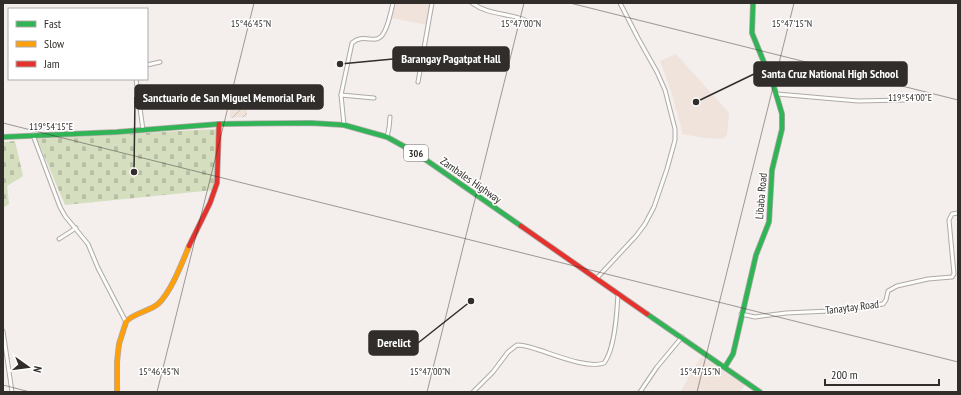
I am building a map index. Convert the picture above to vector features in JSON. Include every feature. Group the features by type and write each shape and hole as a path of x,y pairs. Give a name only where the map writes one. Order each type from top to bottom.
{"main road":[{"name":"Libaba Road","path":"725,367 733,354 756,254 765,233 770,213 772,170 782,129 782,114 777,94 752,33 753,3"},
{"name":"Zambales Highway","path":"3,137 143,130 219,124 311,123 344,125 387,137 419,155 760,392"},
{"path":"117,392 117,362 119,344 126,322 128,319 148,311 158,304 167,293 210,203 217,184 219,124"}],"street":[{"path":"344,125 341,95 352,43 360,38 379,39 385,29 393,3"},
{"path":"418,82 432,3"},
{"path":"472,3 491,12 514,15 525,20"},
{"path":"597,278 636,236 645,224 654,207 667,169 675,129 665,90 620,3"},
{"path":"148,65 160,62"},
{"path":"136,80 143,130"},
{"path":"777,94 858,101 904,100"},
{"path":"341,95 374,98"},
{"path":"387,137 390,118"},
{"path":"33,135 60,207 65,216 88,244 98,268 126,322"},
{"name":"Tanaytay Road","path":"741,314 755,317 786,313 829,311 883,304 886,300 888,291 897,286 934,277 952,277 954,274 949,220 952,214 958,213"},
{"path":"59,239 76,228"},
{"path":"473,392 508,352 517,345 527,346 584,364 595,366 604,363 614,334 618,294"},
{"path":"3,331 12,392"},
{"path":"640,392 657,367 682,337"}],"shaded area":[{"path":"394,3 432,3 428,25 391,18"},
{"path":"676,54 729,113 727,135 723,139 704,138 682,134 671,91 660,61"},
{"path":"247,99 247,117 230,118 230,100"},
{"path":"701,357 745,385 740,392 680,392"}],"green space":[{"path":"216,129 216,181 214,190 65,205 37,139"},
{"path":"15,141 23,176 7,186 9,204 3,208 3,142"}],"traffic: fast":[{"path":"725,367 733,354 756,255 769,222 772,170 782,129 782,114 774,87 752,33 753,3"},
{"path":"3,137 117,132 219,124 311,123 344,125 387,137 416,153 521,226"},
{"path":"647,314 760,392"}],"traffic: slow":[{"path":"117,392 117,362 119,344 126,322 128,319 155,306 163,299 176,277 189,246"}],"traffic: jam":[{"path":"189,246 210,203 217,183 219,124"},
{"path":"521,226 647,314"}],"place":[{"name":"Barangay Pagatpat Hall","path":"340,64"},
{"name":"Santa Cruz National High School","path":"696,102"},
{"name":"Sanctuario de San Miguel Memorial Park","path":"134,172"},
{"name":"Derelict","path":"471,301"}]}
